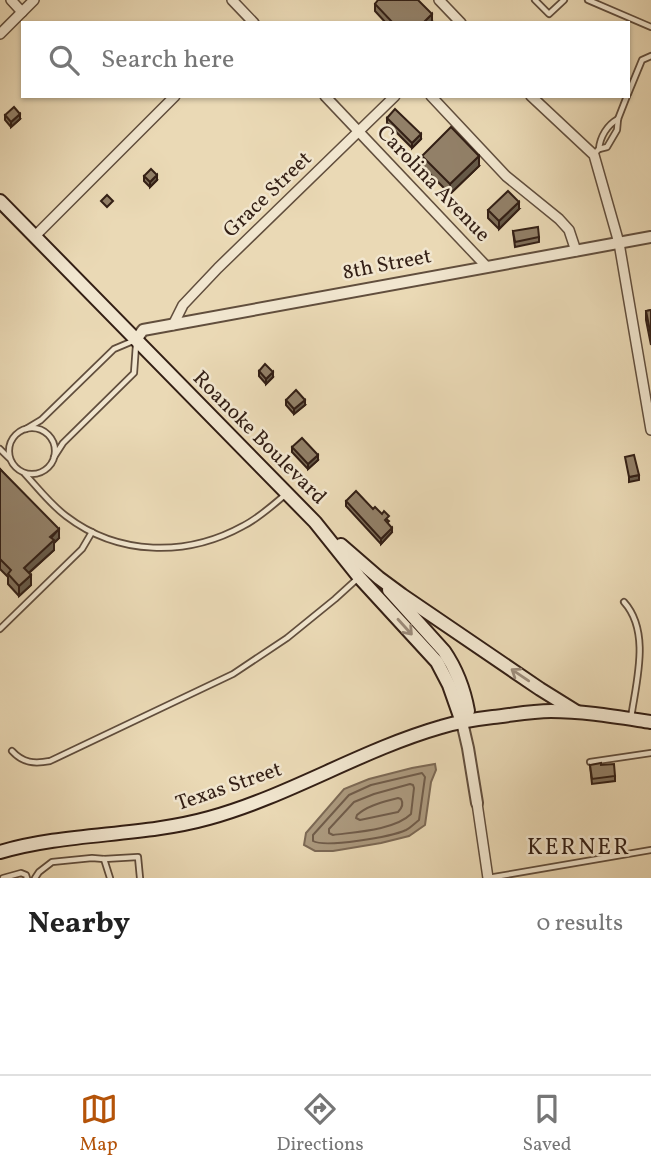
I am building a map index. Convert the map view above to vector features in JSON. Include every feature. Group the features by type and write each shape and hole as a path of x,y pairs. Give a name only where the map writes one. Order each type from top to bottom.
{"main road":[{"name":"Roanoke Boulevard","path":"0,201 369,575"},
{"path":"369,575 578,712"},
{"path":"369,575 400,604 451,661 462,684 468,711 462,722"},
{"path":"369,575 437,662 449,685 462,722"},
{"path":"462,722 534,712 578,712 651,722"},
{"name":"Texas Street","path":"0,852 49,841 164,828 210,818 259,801 414,736 462,722"}],"street":[{"path":"11,0 22,12"},
{"path":"0,34 34,0"},
{"path":"232,0 250,21"},
{"path":"439,0 459,21"},
{"path":"35,236 173,98"},
{"name":"Carolina Avenue","path":"327,98 487,267"},
{"name":"Grace Street","path":"173,325 183,305 393,98"},
{"path":"433,98 506,176 559,219 569,230 576,251"},
{"path":"533,98 597,152 619,243 651,425"},
{"name":"8th Street","path":"136,340 143,330 651,237"},
{"path":"462,722 488,878"}],"lane":[{"path":"535,0 549,14 564,0"},
{"path":"588,0 651,27"},
{"path":"630,90 642,60 651,56"},
{"path":"597,152 607,147 617,130 618,119 627,98"},
{"path":"597,152 611,123 618,119"},
{"path":"9,458 9,444 13,437 41,420 114,349 136,340 134,373 63,443 46,470 24,474"},
{"path":"26,429 42,430 48,435 55,449 54,457"},
{"path":"0,449 61,512 92,532 119,542 145,547 175,548 219,538 246,525 287,494"},
{"path":"0,629 82,549 92,532"},
{"path":"12,751 18,758 28,762 50,761 211,686 261,657 369,575"},
{"path":"624,602 635,617 642,640 631,719"},
{"path":"590,762 651,752"},
{"path":"488,878 651,850"},
{"path":"35,878 52,862 138,857 140,878"},
{"path":"104,859 110,878"},
{"path":"3,878 21,873 27,878"}],"water":[{"path":"435,764 425,825 409,836 333,851 315,851 304,845 306,833 344,789 369,779"}],"building":[{"path":"378,0 418,0 432,14 425,21 391,21 375,4"},
{"path":"14,107 20,114 11,122 5,115"},
{"path":"395,109 421,134 412,143 387,118"},
{"path":"451,127 479,156 450,184 422,156"},
{"path":"151,169 157,175 150,182 144,176"},
{"path":"508,191 519,202 499,221 488,210"},
{"path":"107,195 113,201 107,207 101,201"},
{"path":"538,227 539,237 515,242 513,231"},
{"path":"651,310 651,336 646,311"},
{"path":"265,364 273,372 266,379 259,371"},
{"path":"296,390 305,400 294,409 286,400"},
{"path":"302,438 318,455 308,464 292,447"},
{"path":"634,455 639,475 629,477 625,457"},
{"path":"0,469 59,529 50,537 54,540 24,568 31,575 19,586 8,574 11,570 0,559"},
{"path":"356,491 373,509 375,507 382,514 384,511 389,516 385,520 392,528 381,539 346,501"},
{"path":"614,764 615,776 592,779 590,765"}],"district":[{"name":"KERNER","path":"579,848"}]}
